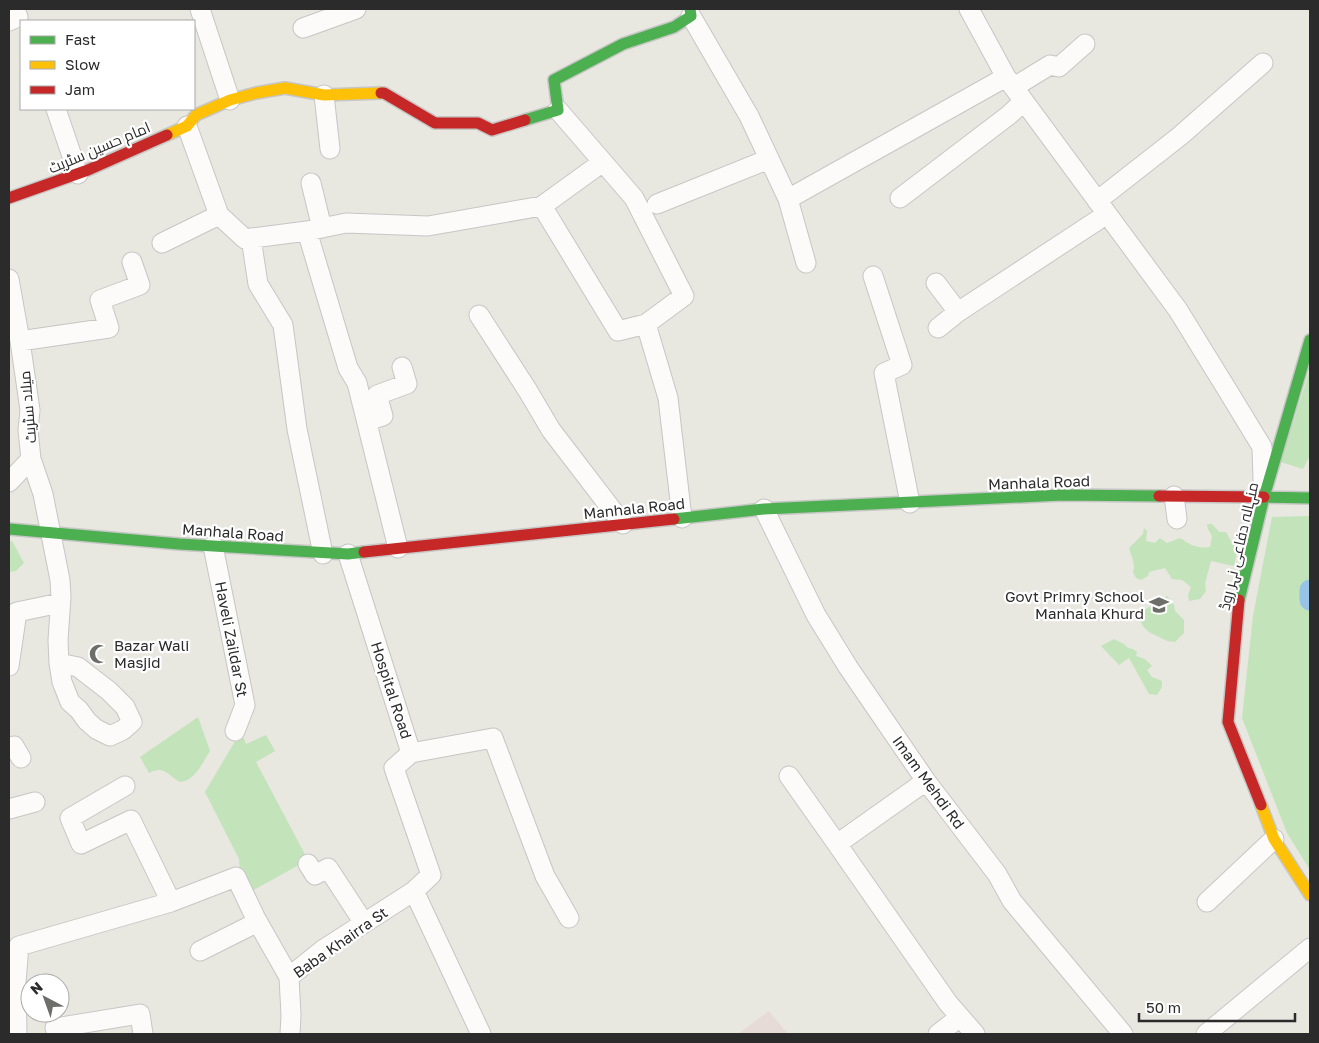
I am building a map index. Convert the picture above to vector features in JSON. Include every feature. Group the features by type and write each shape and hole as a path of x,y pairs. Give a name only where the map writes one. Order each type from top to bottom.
{"street":[{"path":"200,9 230,100"},
{"path":"303,28 356,9"},
{"path":"969,9 1015,88 1178,310 1262,447 1264,497"},
{"path":"542,206 618,331 646,324 684,296 634,198 558,110 554,80 622,44 674,27 691,12 749,116 788,199 806,263"},
{"path":"788,199 1015,88 1050,65 1059,67 1085,44"},
{"path":"938,328 1102,208 1262,62"},
{"name":"امام حسین سٹریٹ","path":"9,198 78,174 187,126 196,115 230,100 285,88 324,95 384,93 435,123 478,123 488,126 492,130 558,110"},
{"path":"900,198 1009,115 1015,88"},
{"path":"324,95 330,149"},
{"path":"56,110 78,174"},
{"path":"187,126 219,215 245,239 346,223 428,226 542,206 600,164"},
{"path":"657,204 769,159"},
{"path":"311,183 314,229 348,368 357,383 398,548"},
{"path":"162,243 219,215"},
{"path":"251,238 258,284 283,325 297,429 323,554"},
{"path":"20,341 109,328 100,300 140,285 132,262"},
{"path":"873,276 902,365 884,373 910,502"},
{"name":"میلاد سٹریٹ","path":"9,280 30,410 28,430 31,459 38,474 43,494 60,580 58,640 60,663"},
{"path":"936,283 958,312"},
{"path":"479,315 551,430 623,524"},
{"path":"646,324 668,398 682,518"},
{"name":"منہالہ دفاعی نہر روڈ","path":"1310,340 1264,497 1237,606 1228,722 1274,839 1310,895"},
{"path":"367,421 383,416 377,395 407,384 402,368"},
{"path":"9,482 31,459"},
{"name":"Manhala Road","path":"9,529 213,546 348,554 764,509 1062,495 1310,498"},
{"path":"1174,496 1177,518"},
{"name":"Imam Mehdi Rd","path":"764,509 816,615 848,667 926,781 997,874 1012,901 1123,1034"},
{"name":"Haveli Zaildar St","path":"213,546 244,705 235,731"},
{"name":"Hospital Road","path":"348,554 411,753 394,768 431,875 414,891"},
{"path":"9,666 17,612 60,603"},
{"path":"411,753 493,738 545,876 569,918"},
{"path":"789,776 948,1003 975,1034"},
{"path":"837,844 926,781"},
{"path":"125,786 70,818 81,844 131,820 171,902"},
{"path":"9,809 36,802"},
{"path":"1207,902 1274,839"},
{"path":"308,864 315,875 328,868 364,924"},
{"path":"16,1034 12,982 19,946 171,902 236,877 258,922 289,977"},
{"path":"414,891 481,1034"},
{"name":"Baba Khairra St","path":"290,1034 289,977 324,950 414,891"},
{"path":"200,951 258,922"},
{"path":"1206,1034 1310,948"},
{"path":"55,1028 140,1014 143,1034"},
{"path":"938,1034 960,1017"}],"shaded area":[{"path":"769,1011 788,1034 738,1034"}],"green space":[{"path":"1310,369 1310,455 1303,469 1281,462"},
{"path":"1310,516 1310,870 1287,833 1242,718 1253,616 1272,517"},
{"path":"1207,524 1212,524 1219,532 1226,532 1231,541 1238,546 1234,566 1211,561 1205,583 1206,591 1200,599 1189,601 1188,595 1191,587 1182,580 1172,579 1165,568 1149,572 1148,576 1141,580 1136,578 1133,572 1134,563 1129,548 1143,534 1144,528 1147,531 1146,541 1155,543 1160,538 1167,543 1180,538 1194,546 1210,547 1212,536"},
{"path":"9,541 12,541 24,563 16,571 9,572"},
{"path":"1167,596 1174,605 1175,611 1184,620 1184,633 1175,642 1150,632 1140,620 1141,612"},
{"path":"1114,639 1133,649 1137,652 1136,656 1145,659 1152,666 1147,670 1152,677 1162,681 1162,687 1157,695 1149,694 1129,658 1119,665 1101,646"},
{"path":"198,717 210,751 194,775 180,782 162,770 149,773 140,757"},
{"path":"241,731 246,744 266,735 275,751 256,762 308,860 250,892 240,870 239,859 205,792"}],"waterway":[{"path":"1310,590 1310,600"}],"traffic: fast":[{"path":"525,120 558,110 554,80 623,44 674,27 691,16 690,9"},
{"path":"1239,600 1264,497 1310,340"},
{"path":"674,519 764,509 1062,495 1159,496"},
{"path":"1264,497 1310,498"},
{"path":"9,529 179,544 348,554 364,552"}],"traffic: slow":[{"path":"167,135 187,126 196,115 230,100 256,93 285,88 324,95 381,93"},
{"path":"1261,805 1274,839 1310,895"}],"traffic: jam":[{"path":"381,93 435,123 478,123 492,130 525,120"},
{"path":"9,198 88,170 167,135"},
{"path":"1159,496 1264,497"},
{"path":"364,552 674,519"},
{"path":"1239,600 1228,722 1261,805"}],"place":[{"name":"Govt Primry School Manhala Khurd","path":"1159,605"},
{"name":"Bazar Wali Masjid","path":"99,654"}]}
